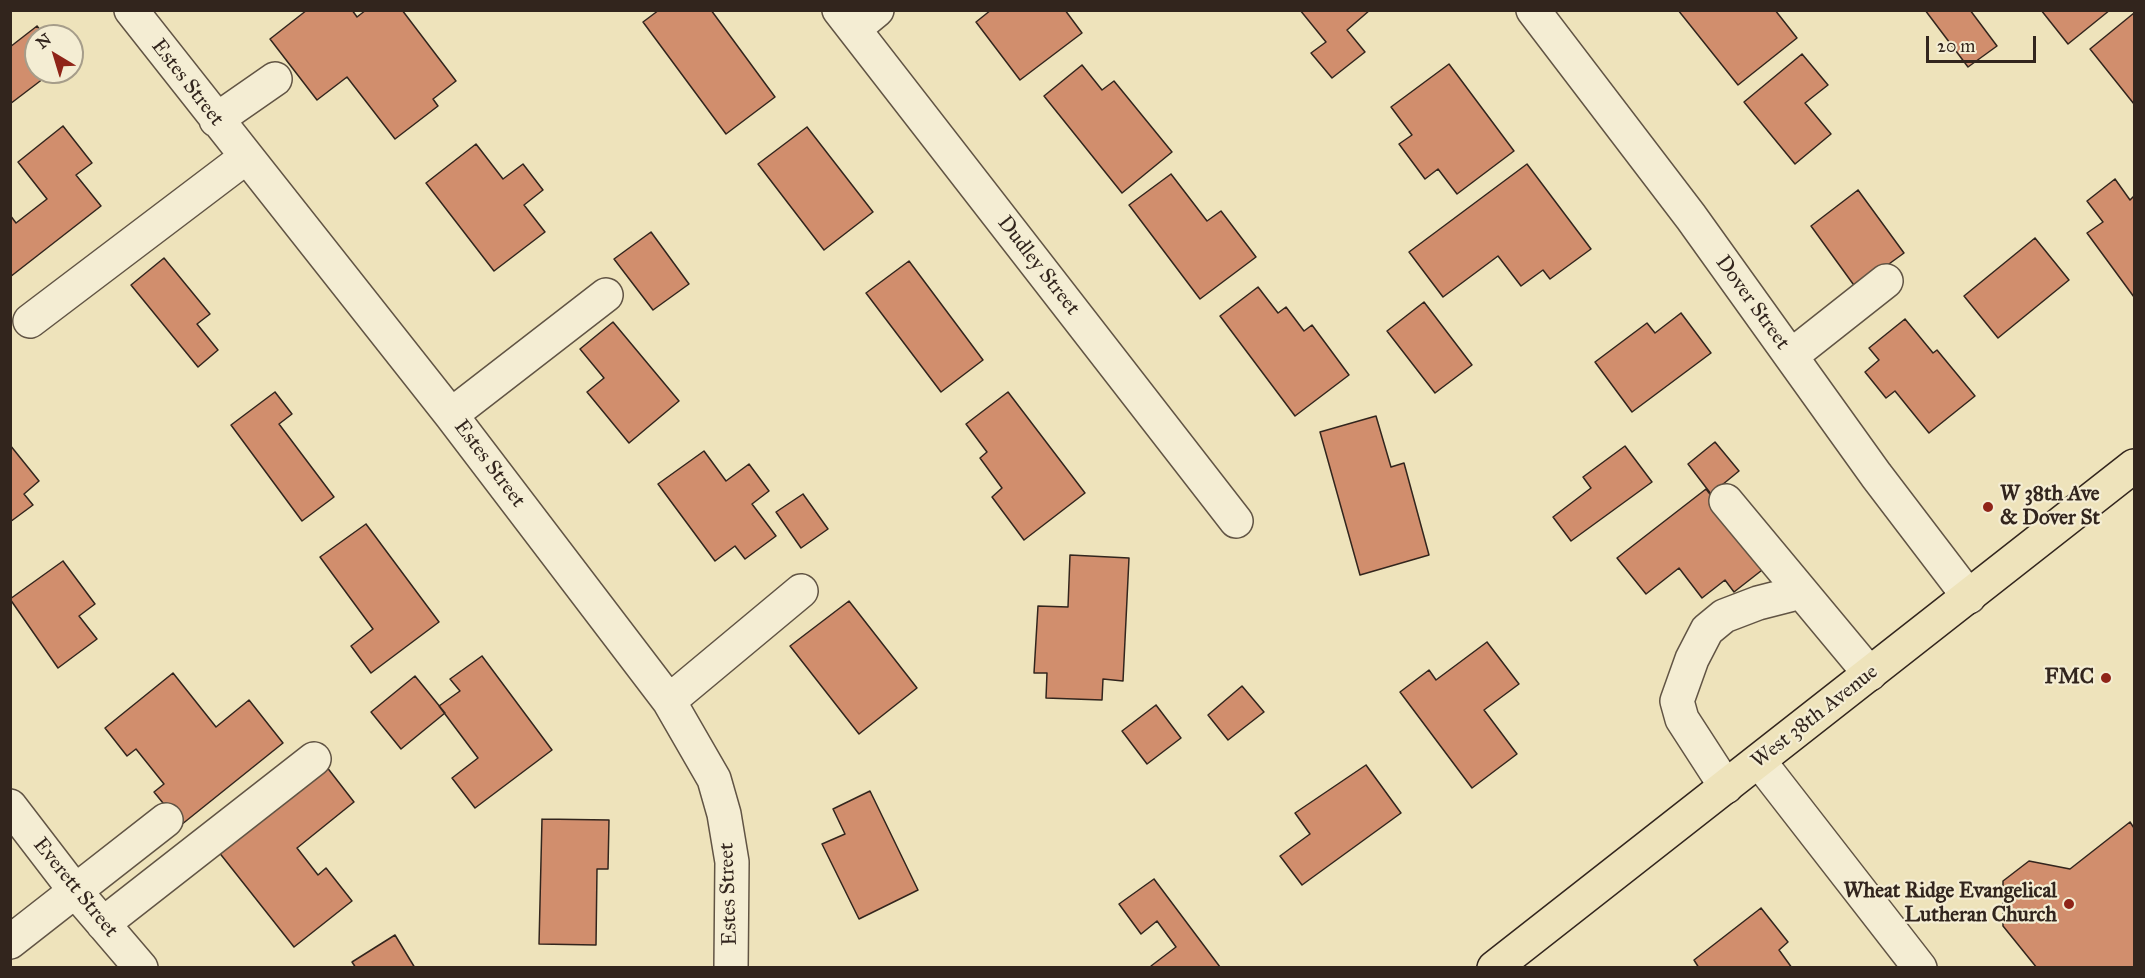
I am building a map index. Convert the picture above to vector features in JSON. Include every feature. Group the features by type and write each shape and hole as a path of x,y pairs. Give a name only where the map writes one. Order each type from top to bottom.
{"main road":[{"name":"West 38th Avenue","path":"1494,968 1970,597 2134,466"}],"street":[{"name":"Estes Street","path":"131,10 245,158 451,415 669,701 714,779 724,814 732,862 730,968"},
{"name":"Dover Street","path":"1533,10 1690,217 1881,482 1970,597"},
{"name":"Dudley Street","path":"857,17 1236,521"},
{"path":"216,120 275,79"},
{"path":"30,321 245,158"},
{"path":"1791,356 1886,281"},
{"path":"451,415 606,295"},
{"path":"1726,501 1870,674"},
{"path":"669,701 801,591"},
{"path":"1726,787 1682,719 1677,701 1692,659 1707,630 1724,616 1758,603 1801,592"},
{"path":"104,924 314,759"},
{"path":"1759,761 1920,968"},
{"name":"Everett Street","path":"10,806 76,892 141,968"},
{"path":"10,942 166,820"}],"building":[{"path":"307,10 352,10 357,17 366,10 402,10 456,81 433,99 438,106 395,139 347,77 317,100 270,39"},
{"path":"659,10 711,10 775,97 726,134 643,22"},
{"path":"991,10 1065,10 1082,33 1020,80 976,22"},
{"path":"1300,10 1370,10 1347,30 1365,52 1332,78 1311,53 1326,42"},
{"path":"1678,10 1775,10 1797,38 1738,85"},
{"path":"1925,10 1970,10 1997,46 1968,67"},
{"path":"2041,10 2110,10 2068,44"},
{"path":"2134,13 2134,104 2090,49"},
{"path":"24,36 24,84 36,84 10,104 10,47"},
{"path":"1802,54 1828,85 1805,103 1831,134 1795,164 1744,102"},
{"path":"1449,64 1514,151 1457,194 1438,169 1425,179 1399,144 1412,135 1391,107"},
{"path":"1082,65 1102,90 1114,81 1172,152 1122,193 1044,96"},
{"path":"63,126 92,163 76,175 101,206 10,277 10,215 16,223 47,199 18,162"},
{"path":"807,127 873,212 824,250 758,164"},
{"path":"476,144 503,179 523,164 543,190 524,205 545,232 494,271 426,183"},
{"path":"1527,164 1591,249 1550,279 1543,270 1521,286 1498,256 1443,297 1409,252"},
{"path":"1171,174 1207,221 1221,211 1256,257 1200,299 1129,205"},
{"path":"2115,179 2130,200 2134,196 2134,297 2087,233 2103,222 2087,201"},
{"path":"1858,190 1904,253 1856,288 1811,226"},
{"path":"651,232 689,284 653,310 614,259"},
{"path":"2035,238 2069,280 1998,338 1964,296"},
{"path":"164,258 210,314 197,324 218,350 198,367 131,285"},
{"path":"909,261 983,360 941,392 866,293"},
{"path":"1258,287 1278,313 1286,307 1304,331 1312,325 1349,375 1295,416 1220,316"},
{"path":"1424,302 1472,365 1435,393 1387,331"},
{"path":"1681,313 1711,353 1632,412 1595,362 1647,323 1655,333"},
{"path":"1905,319 1933,353 1937,350 1975,396 1929,433 1895,391 1886,398 1865,372 1879,360 1869,348"},
{"path":"613,322 679,401 629,443 587,392 604,378 580,349"},
{"path":"275,392 292,414 279,424 334,497 302,521 231,425"},
{"path":"1008,392 1085,493 1024,540 992,497 1002,488 980,458 987,452 966,424"},
{"path":"1376,416 1391,467 1404,463 1429,555 1360,575 1320,432"},
{"path":"1715,442 1739,471 1711,494 1688,464"},
{"path":"10,445 39,481 24,494 33,505 10,522"},
{"path":"1625,446 1652,482 1571,541 1553,517 1591,488 1583,477"},
{"path":"704,451 726,481 749,464 769,491 752,504 776,536 745,559 735,546 715,561 658,484"},
{"path":"1706,489 1766,567 1734,592 1725,580 1702,598 1679,568 1646,594 1617,558"},
{"path":"803,494 828,529 801,548 776,512"},
{"path":"366,524 439,622 371,673 351,646 373,629 320,557"},
{"path":"1070,555 1129,558 1123,681 1103,679 1102,700 1046,698 1047,673 1034,673 1038,606 1068,607"},
{"path":"63,561 95,604 79,616 97,639 58,668 10,599"},
{"path":"849,601 917,688 859,734 790,646"},
{"path":"1487,642 1519,684 1484,710 1517,754 1472,788 1400,692 1429,670 1436,680"},
{"path":"482,656 552,750 475,808 452,778 478,758 439,706 460,691 450,679"},
{"path":"173,673 216,727 249,700 283,743 181,825 154,792 164,784 136,749 127,756 105,728"},
{"path":"415,676 445,713 401,749 371,712"},
{"path":"1242,686 1264,712 1228,740 1208,715"},
{"path":"1156,705 1181,738 1147,764 1122,731"},
{"path":"1366,765 1401,813 1302,885 1280,856 1310,834 1295,813"},
{"path":"326,766 354,802 297,848 318,875 326,868 352,901 294,947 218,851"},
{"path":"870,791 918,890 859,919 822,844 845,834 833,809"},
{"path":"542,819 609,820 608,869 597,869 596,945 539,944"},
{"name":"Wheat Ridge Evangelical Lutheran Church","path":"2130,822 2134,828 2134,968 2037,968 2003,926 2003,881 2029,861 2070,869"},
{"path":"1154,879 1220,967 1152,968 1151,966 1176,947 1157,921 1141,934 1119,904"},
{"path":"1761,908 1788,942 1779,950 1792,968 1699,968 1694,960"},
{"path":"395,935 415,968 356,968 352,962"}],"place":[{"name":"W 38th Ave & Dover St","path":"1988,507"},
{"name":"FMC","path":"2106,678"},
{"name":"Wheat Ridge Evangelical Lutheran Church","path":"2069,904"}]}
